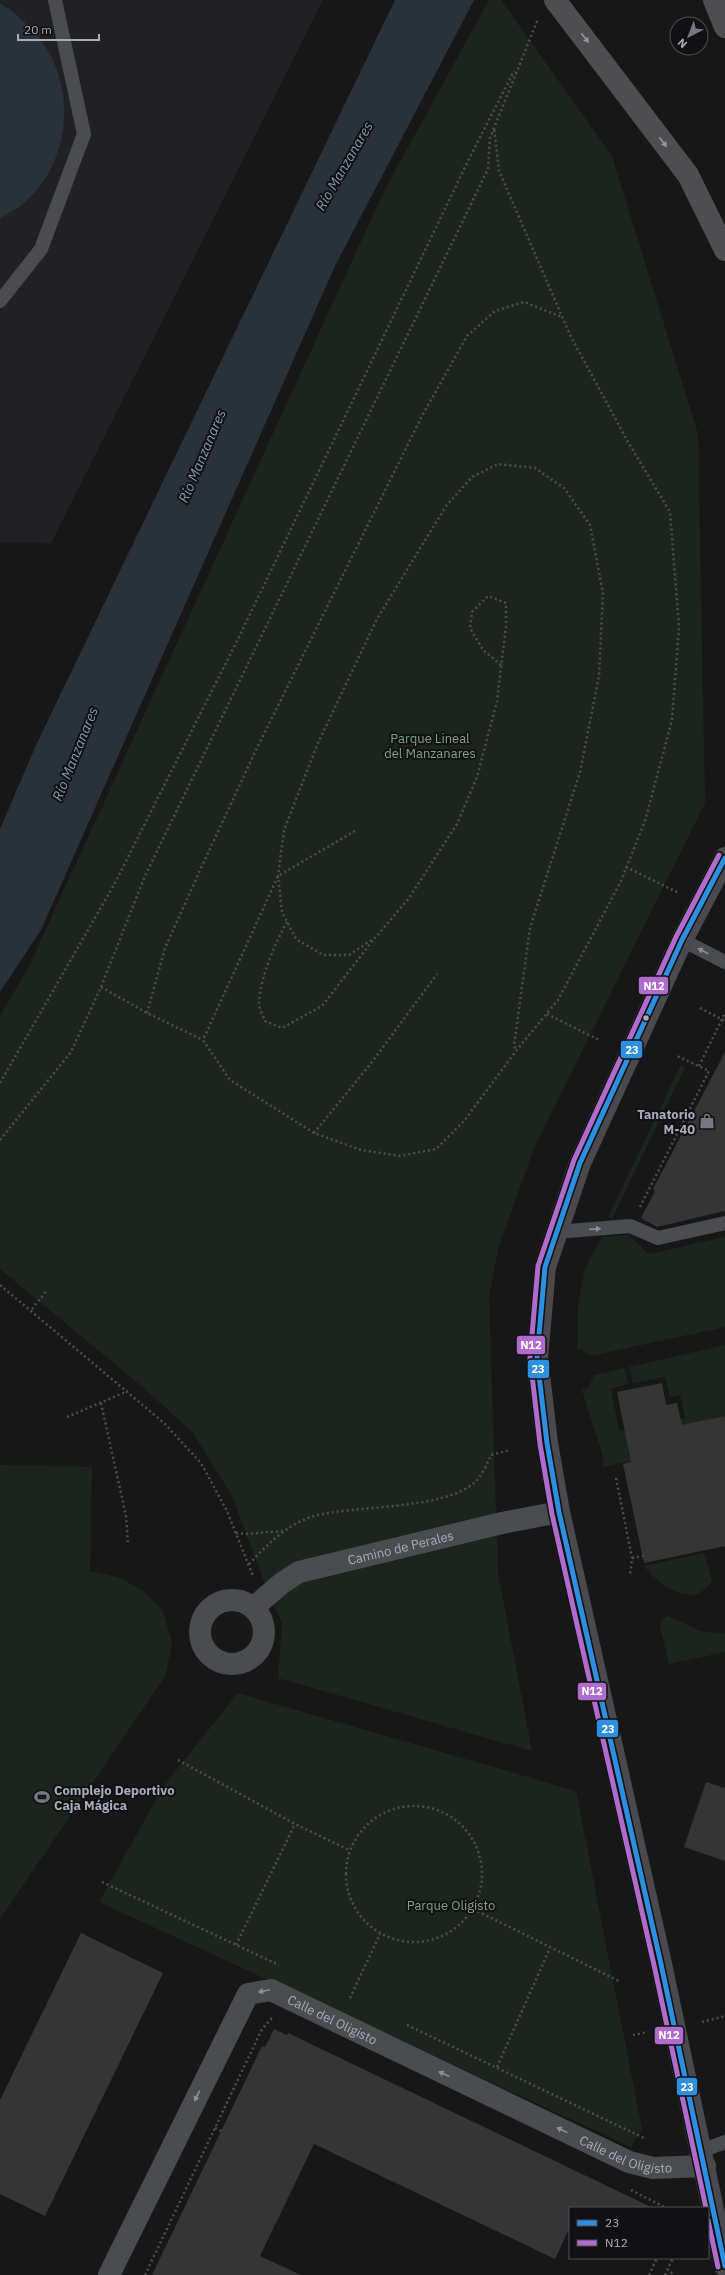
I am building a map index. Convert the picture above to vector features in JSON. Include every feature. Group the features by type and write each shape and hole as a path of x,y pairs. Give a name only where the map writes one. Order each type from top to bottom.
{"highway":[{"path":"714,0 725,27"},
{"path":"558,3 688,175 725,250"}],"main road":[{"path":"723,865 682,940 580,1163 545,1267 538,1358 547,1443 560,1512 703,2159 725,2266"}],"street":[{"name":"Camino de Perales","path":"253,1608 282,1583 299,1572 502,1523 560,1512"},
{"name":"Calle del Oligisto","path":"109,2275 248,1994 271,1990 629,2162 653,2168 703,2159"}],"lane":[{"path":"0,301 41,249 84,134 55,0"},
{"path":"682,940 725,962"},
{"path":"556,1232 630,1226 658,1238 725,1223"},
{"path":"703,2159 725,2142"}],"path":[{"path":"0,1140 71,1052 101,987 145,876 488,169 490,138 539,15"},
{"path":"0,1083 118,876 239,637 466,163 521,58"},
{"path":"101,987 147,1013 203,1040 230,1080 314,1133 361,1150 400,1156 436,1149 464,1121 516,1051 558,1000 584,952 626,867 645,821 672,720 679,627 670,512 628,442 571,337 499,171 494,127"},
{"path":"147,1013 165,948 255,752 422,416 467,336 495,311 524,302 562,317"},
{"path":"376,937 349,955 323,955 296,939 282,912 278,876 284,830 318,743 377,619 446,506 472,477 498,464 535,468 564,488 590,525 603,593 599,676 580,772 530,928 514,1045 516,1051"},
{"path":"287,922 278,937 265,974 259,1004 265,1021 282,1028 322,1006 376,937 409,898 457,824 477,777 497,701 506,626 506,603 488,596 472,612 470,628 483,650 501,664"},
{"path":"203,1040 278,876 355,831"},
{"path":"626,867 674,890"},
{"path":"314,1133 372,1062 437,974"},
{"path":"700,1008 723,1020"},
{"path":"699,1066 723,1020 725,1013"},
{"path":"547,1014 599,1040"},
{"path":"630,1226 709,1070 677,1056"},
{"path":"0,1285 32,1309 128,1391 164,1423 201,1463 227,1511 254,1577"},
{"path":"32,1309 47,1290"},
{"path":"67,1417 128,1391"},
{"path":"101,1403 126,1516 128,1544"},
{"path":"249,1564 283,1531 313,1516 443,1498 462,1490 474,1482 487,1466 491,1455 510,1450"},
{"path":"616,1478 632,1558 630,1575"},
{"path":"236,1533 245,1534 283,1531"},
{"path":"632,1558 642,1556"},
{"path":"178,1760 295,1824 349,1850"},
{"path":"421,1805 443,1811 462,1824 475,1842 480,1857 482,1864 481,1887 473,1909 460,1925 442,1937 421,1942 400,1941 380,1934 365,1922 353,1906 346,1888 345,1869 349,1850 360,1831 377,1815 398,1806 421,1805"},
{"path":"236,1945 295,1824"},
{"path":"473,1909 621,1982"},
{"path":"350,1998 380,1934"},
{"path":"497,2067 550,1948"},
{"path":"145,2275 262,2029 273,2018 283,1997"},
{"path":"702,2022 725,2016"},
{"path":"633,2035 648,2032"},
{"path":"215,2128 224,2132"},
{"path":"649,2275 650,2269 656,2259"},
{"path":"664,2275 671,2259"},
{"path":"667,2270 674,2275"}],"shaded area":[{"path":"0,0 323,0 51,543 0,542"}],"green space":[{"name":"Parque Lineal del Manzanares","path":"489,0 501,0 612,156 698,434 705,803 534,1148 499,1246 489,1297 498,1573 532,1751 278,1678 282,1623 268,1592 232,1496 193,1433 146,1390 0,1269 0,1016 28,968 385,189"},
{"path":"681,1065 685,1067 612,1219 608,1217"},
{"path":"628,1235 649,1254 725,1237 725,1327 590,1356 582,1349 577,1349 578,1305 585,1268 602,1237"},
{"path":"725,1345 725,1416 697,1422 702,1446 603,1467 603,1457 582,1390 589,1387 594,1375 625,1368 628,1384 611,1389 619,1431 685,1418 680,1395 670,1397 665,1377 633,1383 629,1367"},
{"name":"Complejo Deportivo Caja Mágica","path":"0,1465 92,1467 90,1571 121,1578 143,1591 163,1611 172,1642 166,1675 0,1919"},
{"path":"704,1553 712,1580 705,1589 697,1594 678,1592 668,1587 651,1574 644,1566"},
{"path":"667,1616 699,1631 725,1634 725,1652 669,1664 660,1627 661,1620"},
{"name":"Parque Oligisto","path":"238,1693 576,1791 642,2129 631,2147 99,1902 163,1787"}],"water":[{"name":"Río Manzanares","path":"395,0 474,0 335,266 41,930 0,992 0,829 37,743"},
{"path":"0,4 16,14 44,44 57,70 63,98 63,127 57,155 44,180 25,202 0,218"}],"building":[{"name":"Tanatorio M-40","path":"725,1052 725,1211 657,1227 641,1218 655,1191 653,1189"},
{"path":"662,1383 666,1405 677,1403 682,1425 725,1416 725,1546 644,1563 623,1464 631,1462 617,1392"},
{"path":"706,1782 725,1788 725,1861 684,1847"},
{"path":"81,1933 163,1973 45,2216 0,2194 0,2100"},
{"path":"274,2029 287,2035 288,2033 651,2207 569,2207 569,2229 555,2259 314,2144 260,2256 301,2275 152,2275 262,2046 265,2047"}],"transit line":[{"name":"N12","path":"706,2207 654,1965 552,1514 540,1444 530,1358 538,1266 574,1160 676,937 719,855"},
{"name":"23","path":"725,858 682,940 580,1163 545,1267 537,1358 547,1443 559,1512 661,1964 725,2266"},
{"name":"N12","path":"709,2225 718,2267"}],"place":[{"name":"Tanatorio M-40","path":"707,1121"},
{"name":"Complejo Deportivo Caja Mágica","path":"42,1797"}]}
